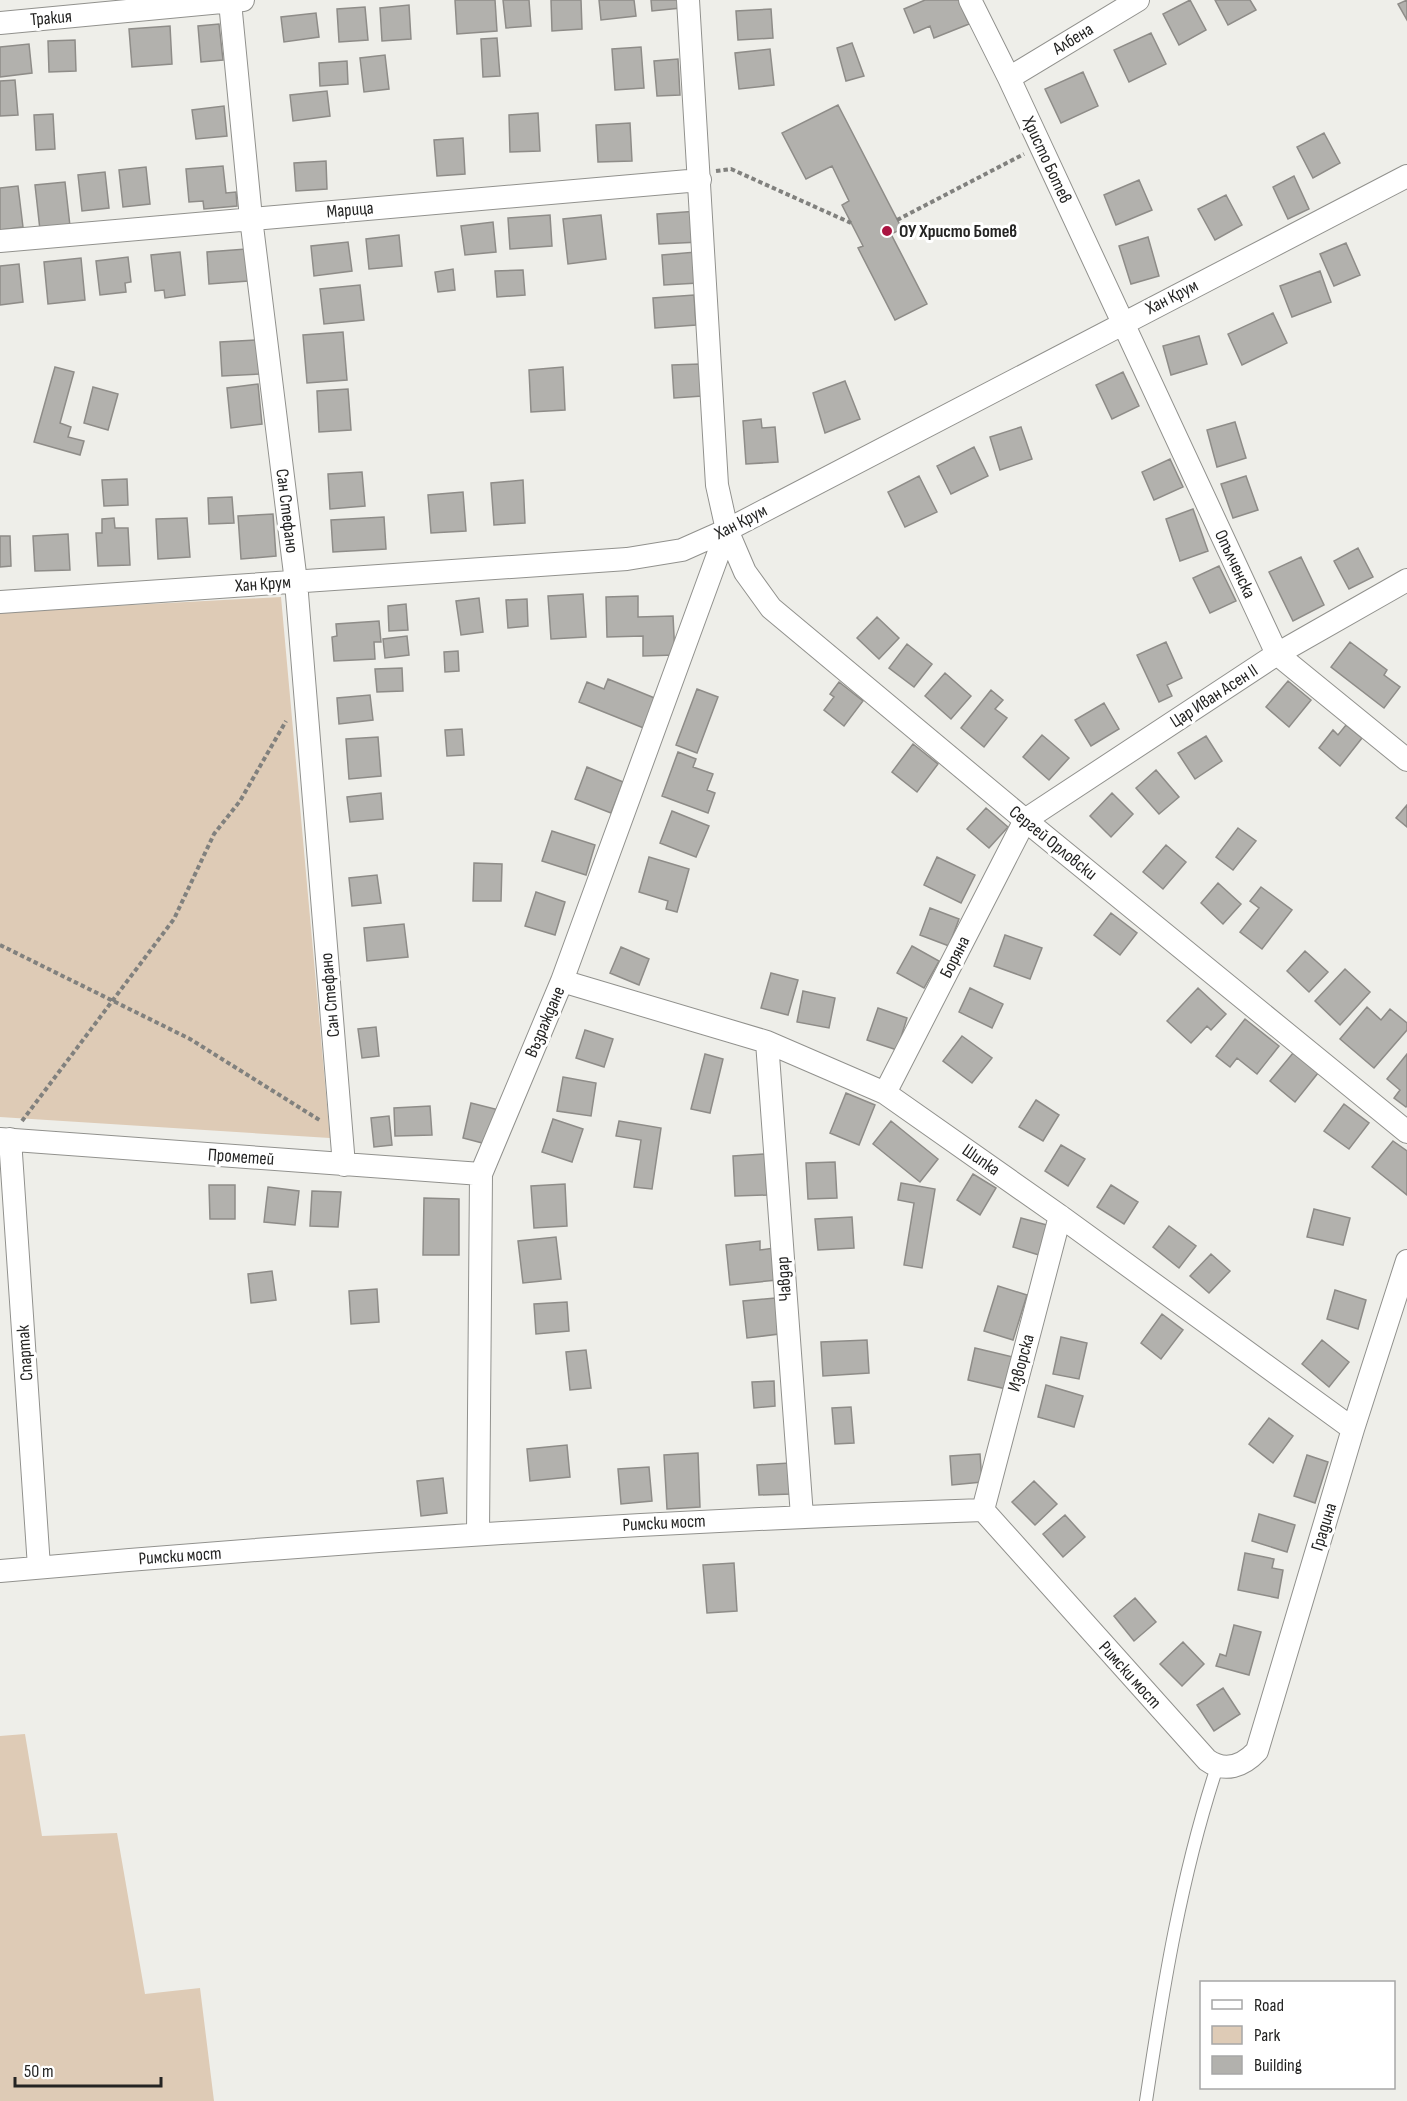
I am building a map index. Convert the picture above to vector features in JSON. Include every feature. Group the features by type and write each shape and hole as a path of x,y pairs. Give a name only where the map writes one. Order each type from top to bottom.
{"street":[{"name":"Сергей Орловски","path":"688,0 717,485 727,530 745,572 771,608 1025,820 1407,1132"},
{"name":"Христо Ботев","path":"970,0 1123,322"},
{"name":"Албена","path":"1009,78 1138,0"},
{"name":"Тракия","path":"0,23 237,1"},
{"name":"Сан Стефано","path":"237,1 251,218 296,582 344,1165"},
{"name":"Хан Крум","path":"0,602 627,559 682,550 727,530 1407,176"},
{"name":"Марица","path":"0,241 700,177"},
{"name":"Опълченска","path":"1123,322 1277,654 1407,760"},
{"name":"Възраждане","path":"478,1533 482,1174 562,981 727,530"},
{"name":"Цар Иван Асен II","path":"1025,820 1277,654 1407,580"},
{"name":"Боряна","path":"885,1093 1025,820"},
{"name":"Шипка","path":"562,981 767,1042 885,1093 1060,1216 1353,1430"},
{"name":"Чавдар","path":"767,1042 801,1516"},
{"name":"Прометей","path":"5,1139 482,1174"},
{"name":"Спартак","path":"5,1139 39,1568"},
{"name":"Изворска","path":"983,1510 1060,1216"},
{"name":"Градина","path":"1216,1767 1231,1767 1247,1762 1257,1751 1353,1430 1407,1261"},
{"name":"Римски мост","path":"0,1571 478,1533 801,1516 983,1510 1206,1760 1216,1767"}],"lane":[{"path":"1146,2101 1165,1976 1185,1879 1216,1767"}],"path":[{"path":"897,220 1040,145"},
{"path":"700,177 731,169 851,223"},
{"path":"5,1139 66,1063 174,919 214,834 240,801 287,719"},
{"path":"0,945 189,1039 342,1135"}],"green space":[{"path":"281,597 330,1138 0,1117 0,612"},
{"path":"25,1734 42,1836 117,1833 145,1994 200,1988 214,2101 0,2101 0,1736"}],"building":[{"path":"455,0 495,0 497,31 457,34"},
{"path":"503,0 529,0 531,26 506,28"},
{"path":"551,0 581,0 582,29 552,31"},
{"path":"599,0 634,0 636,16 601,20"},
{"path":"651,0 680,0 681,8 652,11"},
{"path":"925,0 964,0 961,6 969,24 934,38 930,26 914,33 904,9"},
{"path":"1190,0 1206,30 1179,45 1163,14"},
{"path":"1215,0 1250,0 1256,10 1228,25"},
{"path":"1407,0 1407,20 1398,4"},
{"path":"409,5 411,39 382,41 380,8"},
{"path":"365,7 368,40 339,42 337,9"},
{"path":"771,9 773,38 738,40 736,11"},
{"path":"316,13 319,37 284,42 281,17"},
{"path":"219,24 223,60 201,62 198,26"},
{"path":"170,26 172,64 132,67 129,29"},
{"path":"1151,33 1166,64 1129,82 1114,50"},
{"path":"497,38 500,76 483,77 481,39"},
{"path":"75,40 76,71 49,72 48,41"},
{"path":"852,43 864,76 846,81 837,48"},
{"path":"29,44 32,73 0,77 0,47"},
{"path":"641,47 644,88 615,90 612,49"},
{"path":"770,49 774,85 739,89 735,53"},
{"path":"385,55 389,89 364,92 360,58"},
{"path":"678,59 680,95 657,96 654,61"},
{"path":"347,61 348,84 320,86 319,63"},
{"path":"1083,72 1098,106 1061,123 1045,89"},
{"path":"15,80 18,115 0,116 0,81"},
{"path":"327,91 330,116 293,121 290,95"},
{"path":"838,105 902,229 891,234 927,304 895,320 858,248 863,246 842,205 849,201 832,166 806,179 782,133"},
{"path":"224,106 227,136 196,139 192,110"},
{"path":"538,113 540,151 510,152 509,115"},
{"path":"53,114 55,149 36,150 34,115"},
{"path":"630,123 632,161 598,162 596,125"},
{"path":"1324,133 1340,163 1313,178 1297,147"},
{"path":"463,138 465,174 437,176 434,140"},
{"path":"326,161 327,189 296,191 294,163"},
{"path":"223,166 226,193 236,192 237,206 204,209 203,201 189,202 186,169"},
{"path":"146,167 150,204 123,207 119,170"},
{"path":"105,172 109,208 82,211 78,175"},
{"path":"1294,176 1309,209 1288,219 1273,187"},
{"path":"1139,180 1152,210 1116,225 1104,195"},
{"path":"65,182 70,226 40,230 35,185"},
{"path":"18,186 23,227 0,230 0,188"},
{"path":"1226,195 1242,225 1215,240 1198,209"},
{"path":"698,211 700,242 659,244 657,214"},
{"path":"550,215 552,246 510,249 508,218"},
{"path":"601,215 606,259 568,264 563,219"},
{"path":"493,222 496,252 465,255 461,226"},
{"path":"399,235 402,266 369,269 366,239"},
{"path":"1148,237 1159,276 1131,284 1119,246"},
{"path":"348,242 352,271 314,276 311,246"},
{"path":"1346,243 1360,275 1334,286 1320,254"},
{"path":"246,249 248,281 209,284 207,252"},
{"path":"180,252 185,295 165,298 164,290 155,291 151,255"},
{"path":"696,252 698,283 664,285 662,255"},
{"path":"128,257 131,282 125,283 126,292 100,295 96,261"},
{"path":"81,258 85,300 48,304 44,262"},
{"path":"19,264 23,302 0,305 0,266"},
{"path":"453,269 455,290 438,292 435,272"},
{"path":"523,270 525,295 497,297 495,271"},
{"path":"1320,271 1331,302 1292,317 1280,286"},
{"path":"360,285 364,320 324,324 320,289"},
{"path":"694,295 696,325 655,328 653,298"},
{"path":"1273,313 1287,343 1242,365 1228,334"},
{"path":"343,332 347,380 307,383 303,335"},
{"path":"1199,336 1207,364 1171,375 1163,346"},
{"path":"257,340 259,374 222,376 220,342"},
{"path":"700,364 702,396 674,398 672,365"},
{"path":"55,367 74,372 60,423 71,427 68,437 84,441 80,455 34,442"},
{"path":"563,367 565,410 531,412 529,370"},
{"path":"1123,372 1139,406 1112,419 1096,385"},
{"path":"845,381 860,419 825,433 813,393"},
{"path":"258,384 262,424 231,428 227,388"},
{"path":"93,387 118,394 108,430 84,423"},
{"path":"348,389 351,430 319,432 317,391"},
{"path":"761,419 762,428 775,427 778,462 746,464 743,421"},
{"path":"1235,422 1246,458 1217,467 1207,430"},
{"path":"1021,427 1032,459 1000,470 990,437"},
{"path":"974,447 988,476 951,494 937,466"},
{"path":"1170,459 1183,487 1154,500 1142,472"},
{"path":"362,472 365,506 330,509 328,474"},
{"path":"919,476 937,512 905,527 888,492"},
{"path":"1246,476 1258,510 1233,518 1221,484"},
{"path":"127,479 128,505 104,506 102,480"},
{"path":"523,480 525,523 494,525 491,483"},
{"path":"463,492 466,531 431,533 428,495"},
{"path":"232,497 234,523 209,524 208,498"},
{"path":"1193,509 1208,551 1180,561 1166,519"},
{"path":"273,514 276,556 241,559 238,516"},
{"path":"384,517 386,549 333,552 331,520"},
{"path":"114,518 115,528 128,528 130,565 98,566 96,533 102,533 102,519"},
{"path":"187,518 190,557 158,559 156,519"},
{"path":"68,534 70,570 35,571 33,536"},
{"path":"0,536 10,536 11,566 0,567"},
{"path":"1358,548 1373,577 1349,589 1334,561"},
{"path":"1301,557 1324,605 1293,621 1269,572"},
{"path":"1219,566 1236,601 1210,613 1193,578"},
{"path":"583,594 586,637 551,639 548,596"},
{"path":"638,596 638,617 673,616 675,655 643,656 643,636 607,637 606,597"},
{"path":"479,598 483,632 461,635 456,601"},
{"path":"527,599 528,626 508,628 506,600"},
{"path":"406,604 408,630 389,631 388,606"},
{"path":"877,617 899,638 879,659 857,638"},
{"path":"379,621 381,642 374,642 375,659 334,661 332,637 337,636 336,624"},
{"path":"407,636 409,655 385,658 383,639"},
{"path":"1166,642 1182,678 1167,685 1172,696 1159,702 1137,655"},
{"path":"1350,642 1387,670 1384,675 1400,687 1384,708 1331,667"},
{"path":"907,644 932,664 914,687 889,668"},
{"path":"458,651 459,671 445,672 444,652"},
{"path":"402,668 403,691 377,692 375,669"},
{"path":"945,673 971,696 951,719 925,696"},
{"path":"608,679 657,699 646,729 579,702 587,682 604,689"},
{"path":"1288,681 1311,700 1289,727 1266,707"},
{"path":"839,682 863,701 844,726 824,710 834,697 830,694"},
{"path":"697,689 718,697 697,753 676,745"},
{"path":"991,690 1003,700 995,709 1007,718 984,747 961,728"},
{"path":"370,695 373,720 339,724 337,698"},
{"path":"1104,703 1119,729 1091,746 1075,720"},
{"path":"1346,725 1362,738 1340,766 1319,748 1333,730 1338,735"},
{"path":"462,729 464,755 447,756 445,730"},
{"path":"1042,735 1069,758 1049,780 1023,757"},
{"path":"1206,736 1222,761 1195,779 1178,753"},
{"path":"378,737 381,776 349,779 346,739"},
{"path":"913,744 938,764 917,792 892,772"},
{"path":"678,752 696,759 693,767 713,774 707,790 715,793 708,813 662,796"},
{"path":"587,767 623,782 611,813 575,799"},
{"path":"1156,770 1179,797 1159,814 1136,788"},
{"path":"381,793 383,819 350,822 347,797"},
{"path":"1112,793 1133,814 1111,837 1090,816"},
{"path":"1407,805 1407,827 1396,818"},
{"path":"986,808 1008,827 989,848 967,829"},
{"path":"672,811 709,826 696,857 660,843"},
{"path":"1238,828 1256,841 1233,870 1216,857"},
{"path":"552,831 595,845 586,875 542,861"},
{"path":"1166,845 1186,862 1163,889 1143,872"},
{"path":"649,857 689,869 677,912 666,909 668,901 639,892"},
{"path":"937,857 975,875 961,903 924,885"},
{"path":"474,863 502,864 501,901 473,901"},
{"path":"377,875 381,903 352,906 349,878"},
{"path":"1218,883 1241,904 1223,924 1201,903"},
{"path":"1261,887 1292,910 1262,949 1240,932 1259,908 1250,901"},
{"path":"536,892 565,902 555,935 525,926"},
{"path":"930,908 959,919 949,946 920,935"},
{"path":"1111,913 1137,933 1120,955 1094,935"},
{"path":"404,924 408,957 367,961 364,928"},
{"path":"1005,935 1042,948 1030,979 994,966"},
{"path":"912,946 939,961 924,988 897,973"},
{"path":"621,947 649,959 639,985 610,973"},
{"path":"1305,951 1328,972 1309,992 1287,971"},
{"path":"1345,969 1370,992 1340,1025 1315,1001"},
{"path":"771,973 798,980 788,1015 761,1008"},
{"path":"970,988 1003,1004 992,1028 959,1012"},
{"path":"1198,988 1226,1014 1211,1030 1207,1026 1191,1043 1167,1021"},
{"path":"803,991 835,998 829,1028 797,1022"},
{"path":"1367,1007 1381,1020 1390,1009 1407,1023 1407,1030 1374,1068 1340,1039"},
{"path":"878,1008 907,1018 897,1050 867,1040"},
{"path":"1245,1019 1279,1046 1257,1074 1237,1058 1230,1067 1216,1056"},
{"path":"376,1027 379,1056 362,1058 358,1029"},
{"path":"585,1030 613,1039 604,1067 576,1058"},
{"path":"962,1036 992,1058 972,1083 943,1061"},
{"path":"1293,1053 1318,1073 1295,1102 1270,1081"},
{"path":"705,1054 723,1059 710,1113 691,1109"},
{"path":"1407,1054 1406,1107 1394,1098 1400,1090 1387,1079"},
{"path":"563,1077 596,1083 591,1116 557,1111"},
{"path":"846,1093 875,1105 859,1145 830,1133"},
{"path":"1036,1100 1059,1115 1043,1141 1019,1127"},
{"path":"471,1103 499,1110 490,1145 463,1138"},
{"path":"1344,1104 1369,1123 1349,1149 1324,1131"},
{"path":"430,1106 432,1135 395,1136 394,1108"},
{"path":"389,1116 392,1145 374,1147 371,1118"},
{"path":"553,1119 583,1129 572,1162 542,1152"},
{"path":"619,1121 661,1128 652,1189 634,1187 641,1140 616,1136"},
{"path":"891,1121 938,1159 920,1182 873,1144"},
{"path":"1393,1141 1407,1151 1407,1195 1372,1167"},
{"path":"1061,1145 1085,1159 1068,1186 1045,1171"},
{"path":"765,1154 767,1195 735,1196 733,1156"},
{"path":"835,1162 837,1198 808,1199 806,1163"},
{"path":"973,1174 996,1188 980,1215 957,1200"},
{"path":"901,1183 935,1189 922,1268 904,1265 914,1203 898,1200"},
{"path":"565,1184 567,1226 534,1228 531,1186"},
{"path":"209,1185 235,1185 235,1219 210,1219"},
{"path":"1111,1185 1138,1202 1124,1224 1097,1207"},
{"path":"268,1187 299,1191 295,1225 264,1222"},
{"path":"312,1191 341,1192 338,1227 310,1226"},
{"path":"424,1198 459,1199 459,1255 423,1255"},
{"path":"1314,1209 1350,1218 1343,1245 1307,1237"},
{"path":"852,1217 854,1248 818,1250 815,1219"},
{"path":"1021,1218 1047,1225 1039,1255 1013,1247"},
{"path":"1169,1226 1196,1246 1179,1268 1153,1247"},
{"path":"556,1237 561,1279 523,1283 518,1241"},
{"path":"760,1241 760,1250 774,1248 777,1280 730,1285 726,1245"},
{"path":"1211,1254 1230,1271 1209,1293 1190,1276"},
{"path":"272,1271 276,1300 251,1303 248,1274"},
{"path":"998,1286 1027,1295 1013,1340 984,1331"},
{"path":"377,1289 379,1322 351,1324 349,1291"},
{"path":"1335,1290 1366,1300 1358,1329 1327,1319"},
{"path":"775,1298 779,1334 747,1338 743,1301"},
{"path":"567,1302 569,1331 536,1334 534,1304"},
{"path":"1162,1314 1183,1330 1161,1359 1141,1343"},
{"path":"1061,1337 1087,1343 1079,1379 1053,1374"},
{"path":"867,1340 869,1373 823,1376 821,1342"},
{"path":"1322,1340 1349,1362 1329,1387 1302,1364"},
{"path":"975,1348 1013,1357 1006,1389 968,1380"},
{"path":"586,1350 591,1388 570,1390 566,1352"},
{"path":"774,1381 775,1406 754,1408 752,1382"},
{"path":"1046,1385 1083,1396 1074,1427 1038,1417"},
{"path":"851,1407 854,1443 835,1444 832,1408"},
{"path":"1269,1418 1293,1436 1273,1463 1249,1444"},
{"path":"567,1445 570,1477 530,1481 527,1449"},
{"path":"698,1453 700,1507 667,1509 664,1455"},
{"path":"980,1454 982,1482 952,1485 950,1456"},
{"path":"1307,1455 1328,1462 1315,1503 1294,1496"},
{"path":"789,1463 791,1494 759,1495 757,1465"},
{"path":"649,1467 652,1501 621,1504 618,1469"},
{"path":"443,1478 447,1513 421,1516 417,1481"},
{"path":"1034,1481 1057,1504 1035,1525 1012,1502"},
{"path":"1259,1514 1295,1525 1287,1552 1252,1541"},
{"path":"1065,1515 1085,1537 1063,1557 1043,1534"},
{"path":"1245,1553 1274,1559 1272,1568 1283,1570 1278,1598 1238,1590"},
{"path":"734,1563 737,1611 707,1613 703,1565"},
{"path":"1135,1598 1156,1622 1134,1641 1114,1616"},
{"path":"1234,1625 1261,1632 1249,1675 1216,1666 1220,1654 1226,1656"},
{"path":"1183,1642 1204,1664 1182,1686 1160,1664"},
{"path":"1223,1688 1240,1714 1214,1731 1197,1705"}],"place":[{"name":"ОУ Христо Ботев","path":"887,231"}]}
